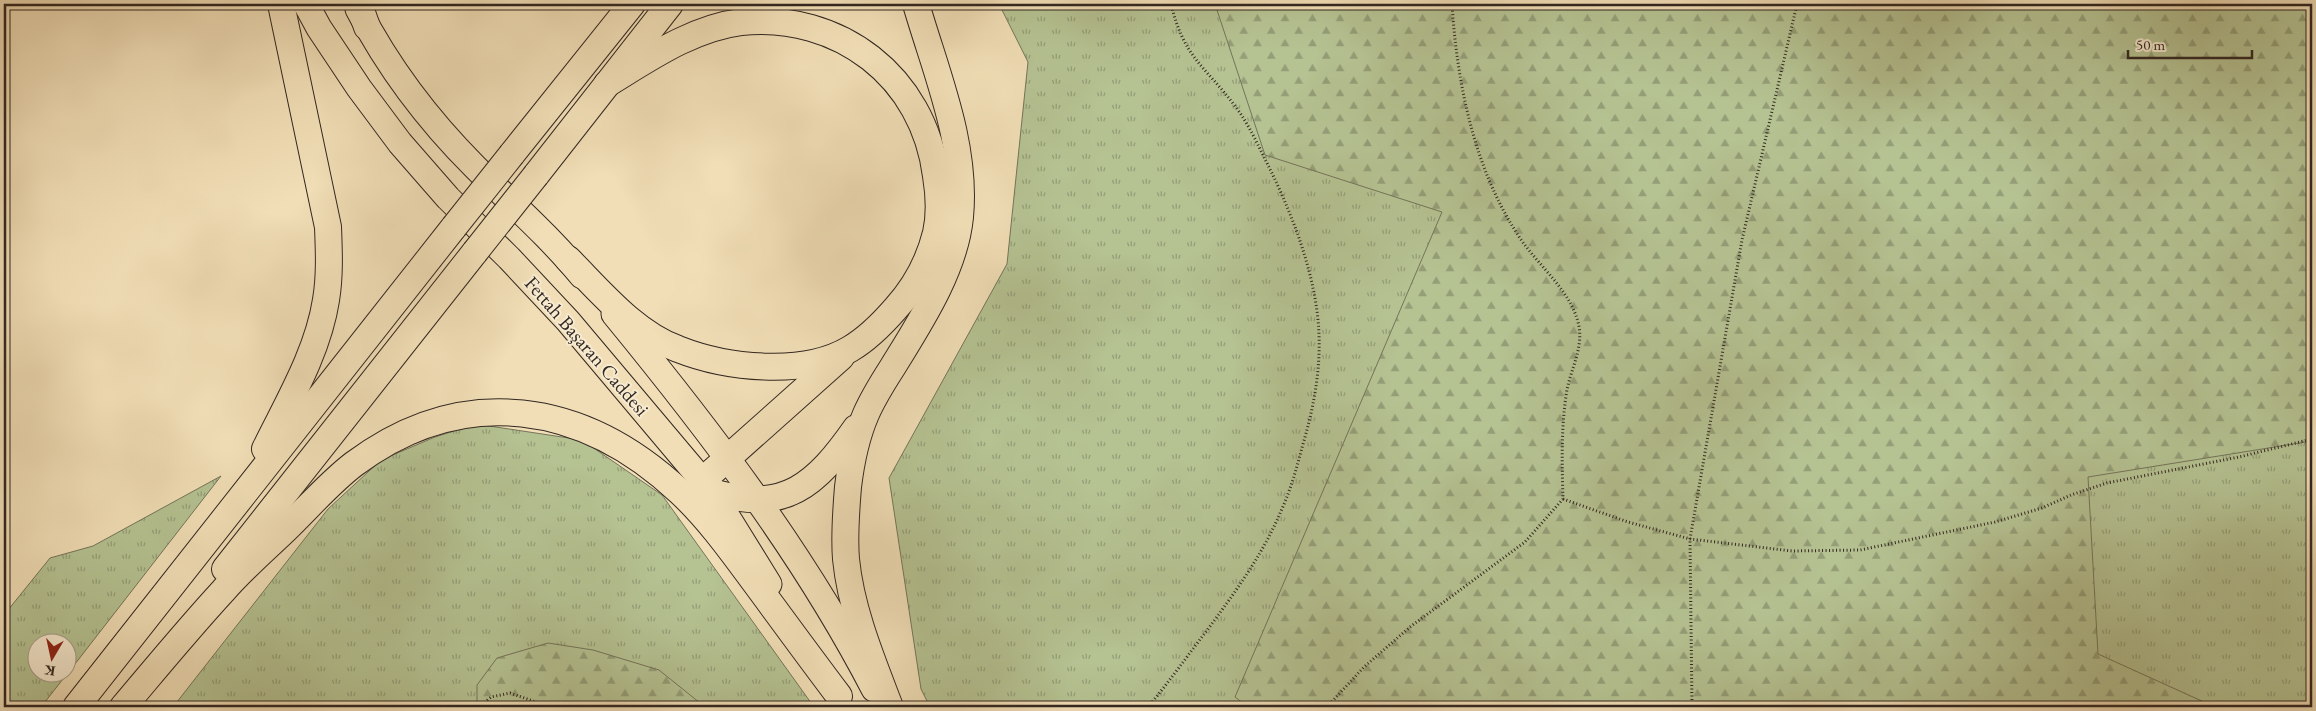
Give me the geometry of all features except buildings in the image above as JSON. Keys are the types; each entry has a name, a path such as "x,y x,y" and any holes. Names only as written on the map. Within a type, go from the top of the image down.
{"highway":[{"path":"242,496 316,341 326,301 328,228 282,4"},
{"path":"599,44 619,4"},
{"path":"76,707 632,4"},
{"path":"116,707 670,4"},
{"path":"607,84 666,48 707,30 740,22 775,21 803,25 836,38 869,56 908,95 923,122 934,154 938,193 936,232 913,289 884,322 849,350 728,460 707,487 737,500 757,501 792,493 816,477 844,444 866,413 938,290 949,262 960,219 962,188 959,159 947,106 916,4"},
{"path":"568,259 607,299 647,332 677,349 712,359 771,368 824,360 849,350"},
{"path":"123,707 224,589 352,465 386,444 416,430 454,418 504,412 540,415 561,420 596,433 624,448 681,492 738,560 842,702"},
{"path":"866,413 856,442 850,471 845,520 846,559 853,599 869,652 890,707"}],"main road":[{"name":"Fettah Başaran Caddesi","path":"306,4 319,28 354,81 400,143 448,198 509,258 568,321 707,487 842,702"},
{"path":"355,4 397,75 433,120 474,166 568,259 660,370 728,460 801,565 862,667 883,707"}],"path":[{"path":"1148,707 1238,588 1268,540 1292,484 1313,407 1319,360 1319,337 1313,288 1307,264 1277,184 1236,107 1187,48 1180,34 1172,4"},
{"path":"1327,707 1364,667 1410,627 1525,542 1563,499 1561,440 1566,395 1579,347 1578,325 1574,312 1549,274 1518,237 1492,187 1471,125 1463,93 1452,4"},
{"path":"1692,707 1690,539 1742,240 1797,4"},
{"path":"1563,499 1628,522 1690,539 1802,551 1860,550 1995,522 2042,508 2070,495 2107,483 2312,439"},
{"path":"479,707 491,697 510,693 550,707"}],"green space":[{"path":"999,4 2312,4 2312,707 930,707 921,689 889,478 1007,264 1028,62"},
{"path":"1215,4 2312,4 2312,441 2088,477 2098,654 2215,707 1248,707 1235,697 1442,212 1265,155"},
{"path":"476,424 582,440 662,495 814,707 173,707 328,509 381,460 435,437"},
{"path":"221,476 78,660 78,634 28,634 28,684 59,684 41,707 4,707 4,615 50,558 93,546"},
{"path":"548,643 593,650 659,670 705,707 477,707 477,685 497,658"}]}
